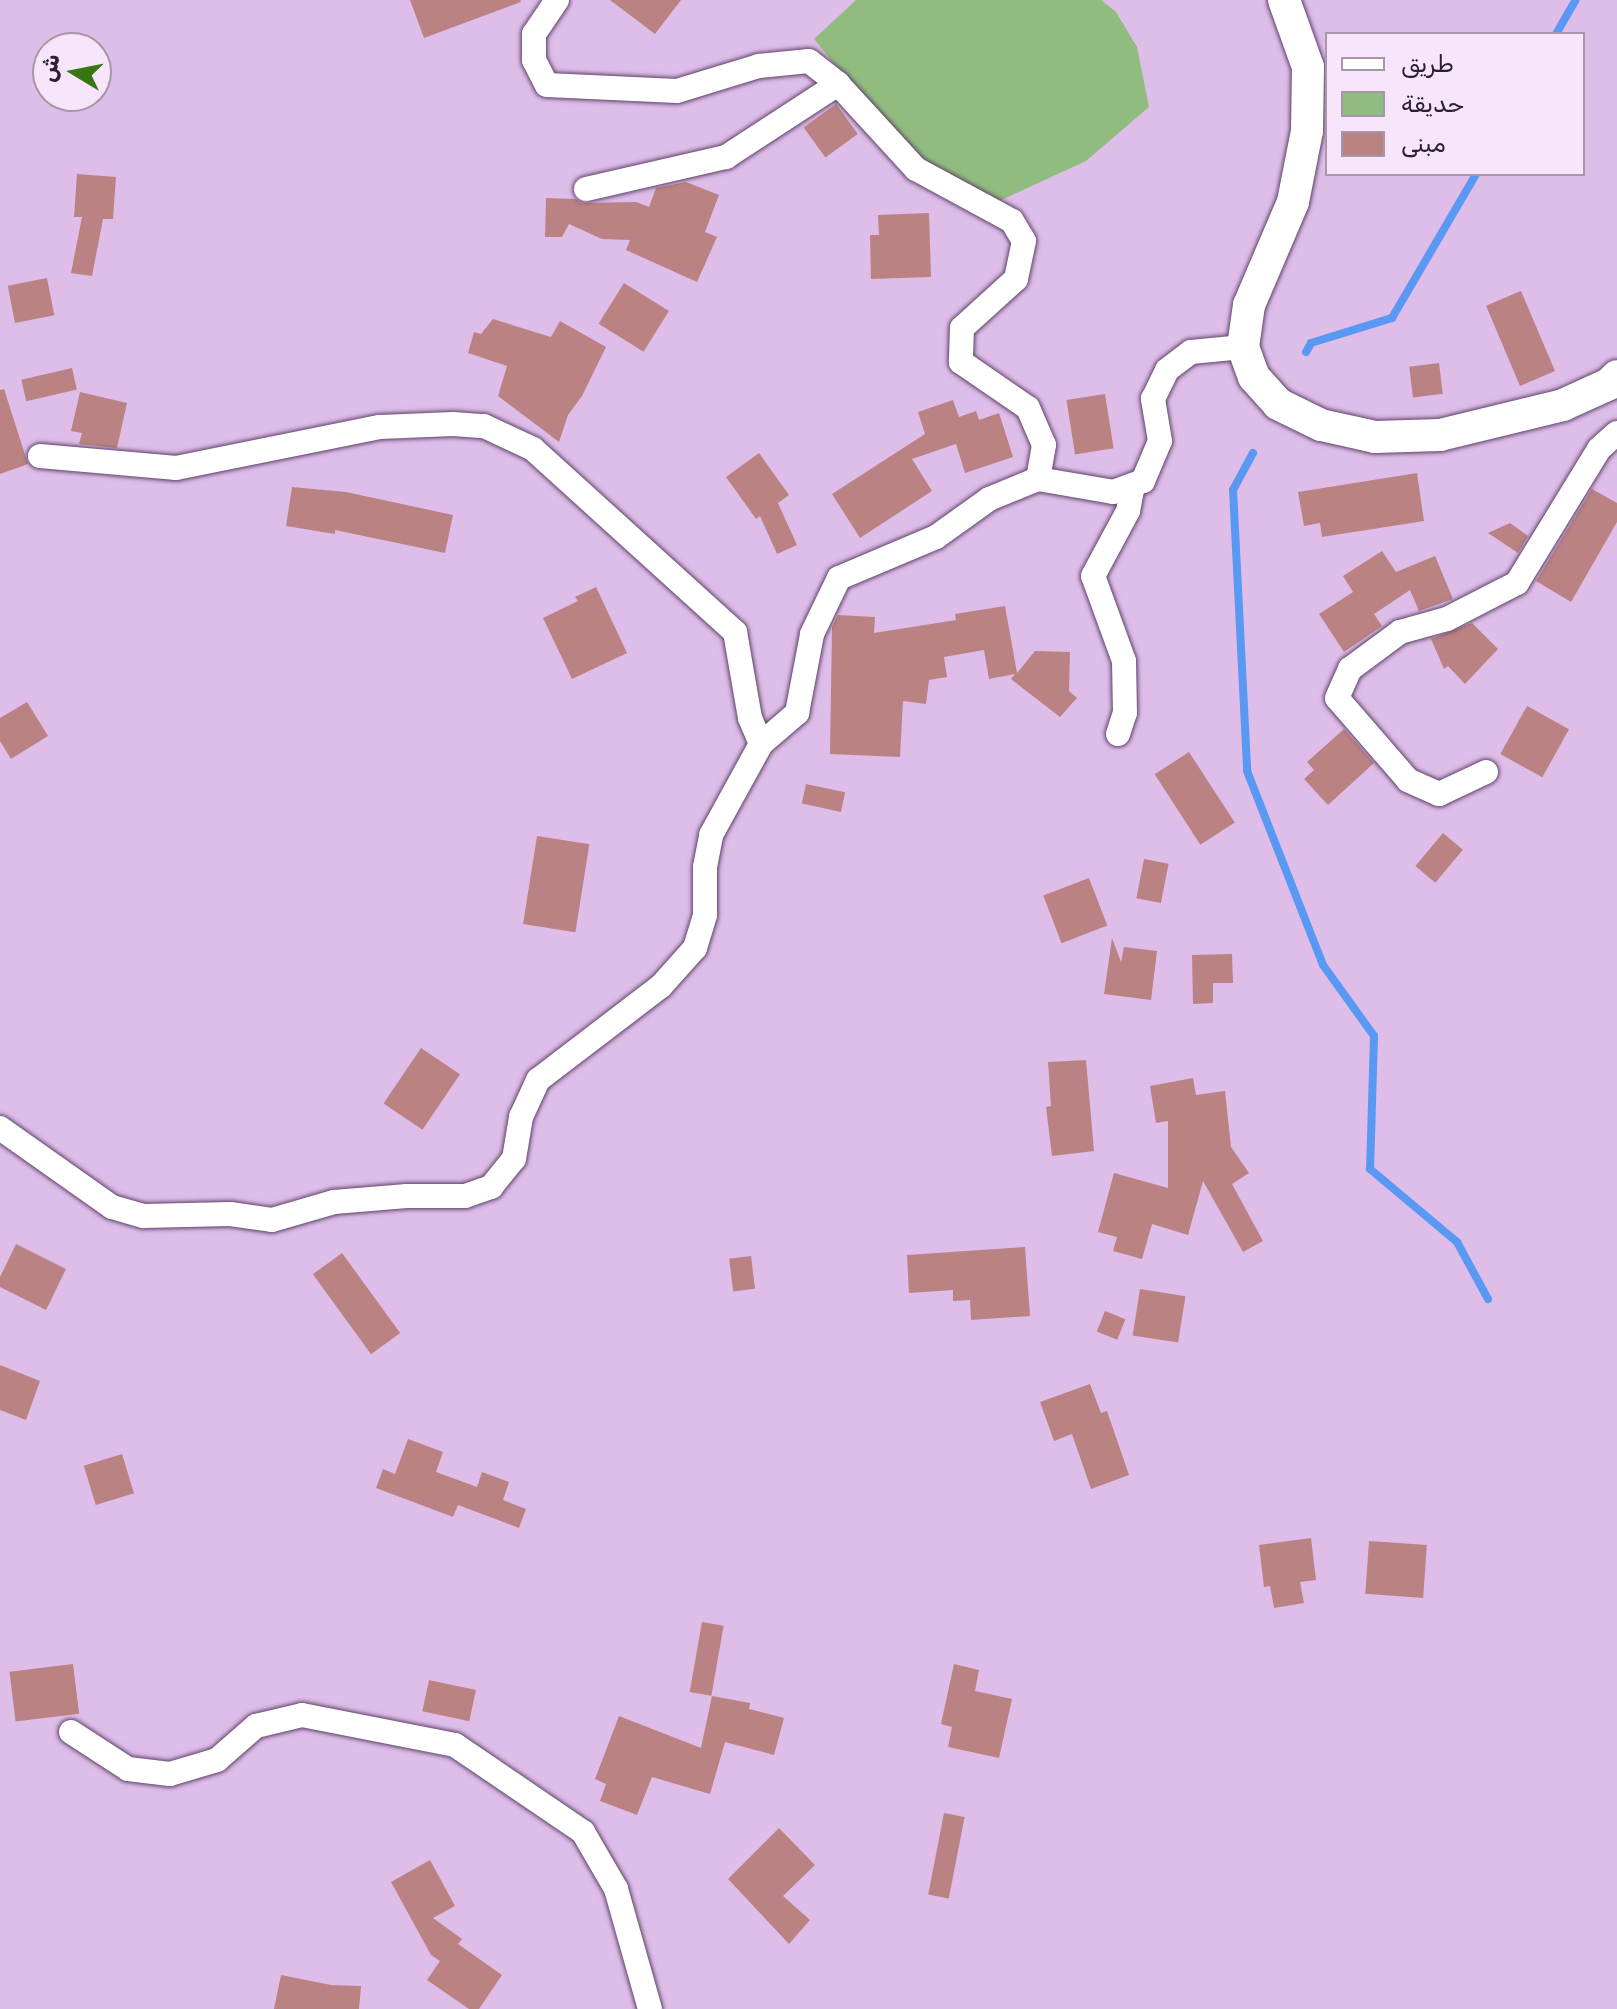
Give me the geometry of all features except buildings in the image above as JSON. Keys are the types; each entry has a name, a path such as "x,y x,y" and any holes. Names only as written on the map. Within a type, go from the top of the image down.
{"main road":[{"path":"1284,0 1308,67 1307,131 1293,202 1249,305 1243,347 1254,377 1278,404 1321,425 1375,437 1440,435 1563,405 1609,384 1617,376"}],"street":[{"path":"557,0 534,34 534,60 547,85 677,91 759,66 809,61 838,84 916,169 1012,221 1024,241 1016,279 962,328 961,362 1028,408 1044,445 1038,479"},
{"path":"586,189 726,157 838,84"},
{"path":"0,1128 112,1207 144,1216 230,1214 272,1220 334,1202 407,1196 465,1196 491,1187 514,1159 521,1117 538,1080 661,986 695,948 705,915 705,867 711,835 761,744 797,713 812,634 839,578 936,537 989,499 1038,479 1113,492 1143,481 1160,441 1153,399 1167,370 1191,352 1243,347"},
{"path":"40,456 176,468 380,427 484,426 533,449 735,632 750,718 761,744"},
{"path":"1486,772 1439,794 1408,780 1337,698 1350,669 1400,632 1447,619 1517,583 1599,449 1617,433"},
{"path":"1118,734 1125,713 1124,661 1093,576 1128,511 1133,485"},
{"path":"71,1732 128,1769 170,1774 217,1760 256,1726 302,1715 455,1745 583,1832 616,1889 650,2009"}],"green space":[{"path":"856,0 1101,0 1116,12 1137,47 1149,107 1086,161 997,202 902,147 814,39"}],"waterway":[{"path":"1557,32 1576,0"},
{"path":"1306,352 1311,343 1392,318 1475,176"},
{"path":"1253,453 1233,490 1247,771 1323,965 1374,1036 1370,1169 1457,1242 1488,1299"}]}
